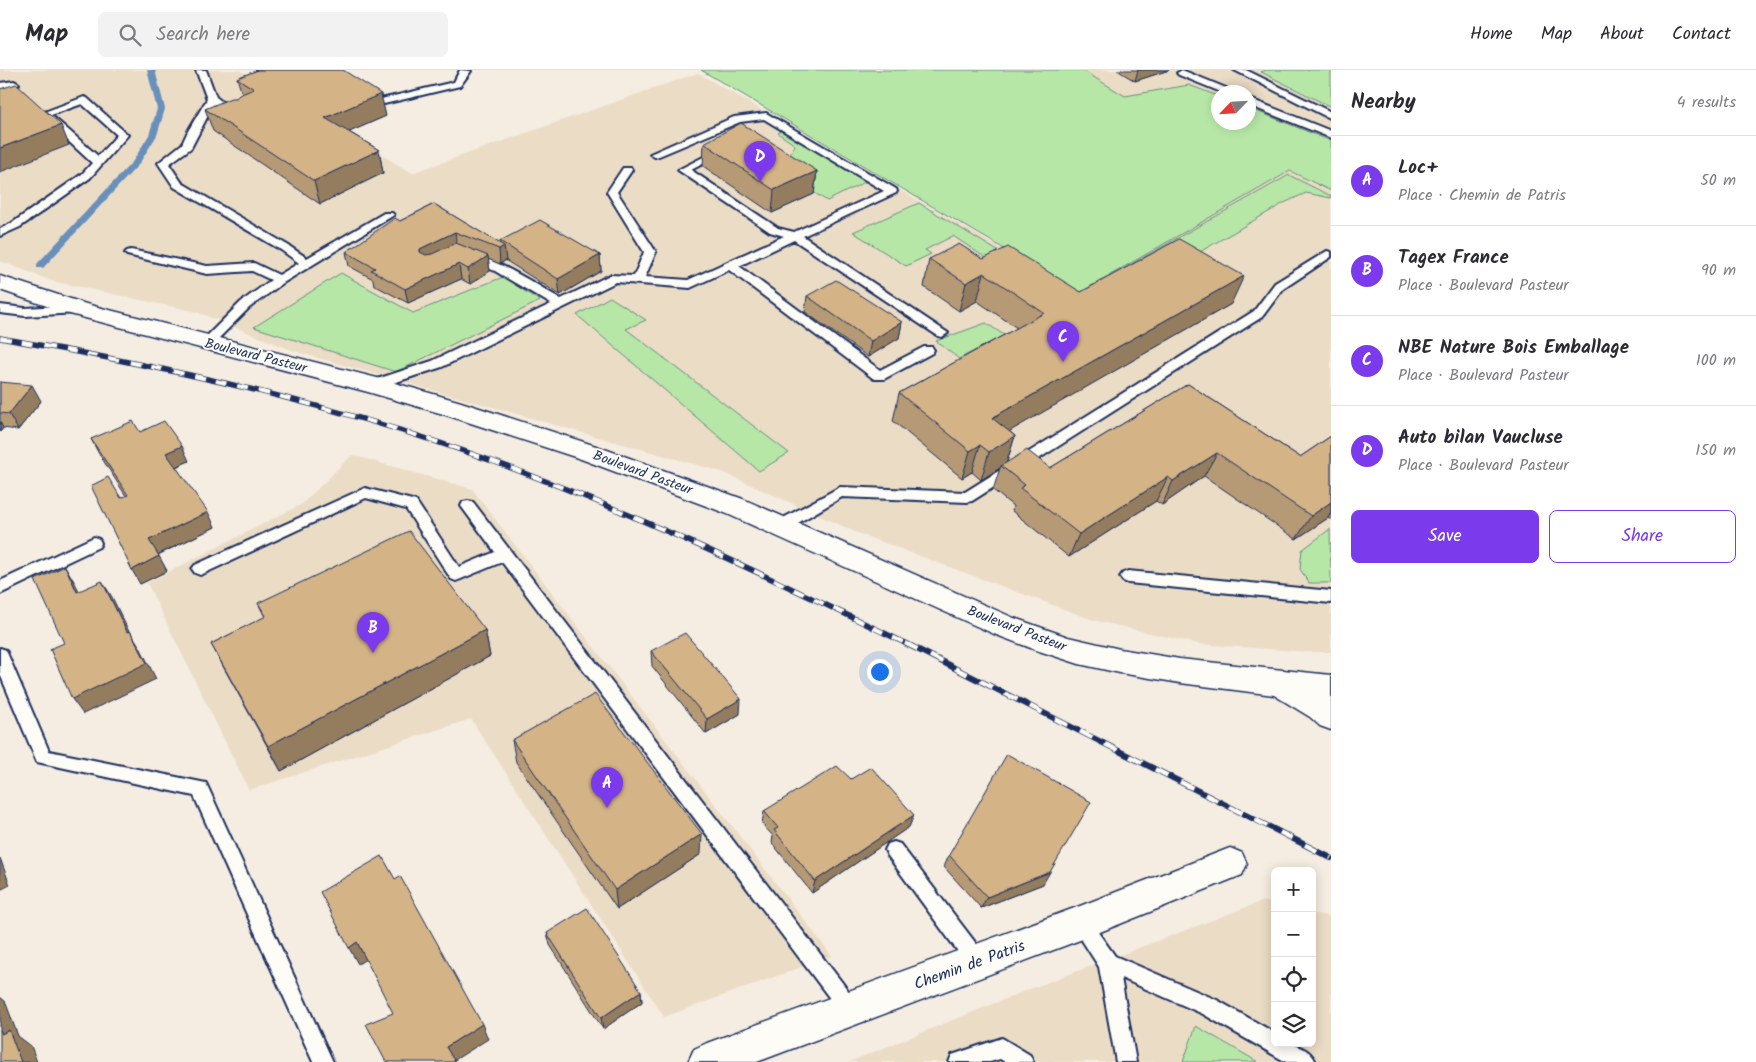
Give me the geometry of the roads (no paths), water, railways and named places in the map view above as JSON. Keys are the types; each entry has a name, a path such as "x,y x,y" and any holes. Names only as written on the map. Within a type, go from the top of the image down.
{"street":[{"name":"Boulevard Pasteur","path":"0,283 78,309 373,385 452,408 590,453 734,506 995,622 1044,641 1089,655 1143,665 1276,683 1331,688"},
{"name":"Boulevard Pasteur","path":"1276,683 1321,708 1331,717"},
{"name":"Chemin de Patris","path":"707,1062 1230,864"}],"lane":[{"path":"201,70 212,99 232,112"},
{"path":"384,101 457,84 465,70"},
{"path":"1239,70 1331,116"},
{"path":"1182,73 1211,85"},
{"path":"0,86 14,84 4,98 0,100"},
{"path":"212,99 193,131 187,146 163,163 178,185 285,248 307,264"},
{"path":"0,233 16,225 86,176 123,135 84,100 44,114 98,162"},
{"path":"1256,104 1331,135"},
{"path":"373,385 437,364 614,278 690,284 892,191 766,116 738,119 655,154"},
{"path":"733,146 683,170 774,230 795,236 942,333"},
{"path":"627,170 612,192 650,252 638,280"},
{"path":"206,343 245,305 279,280 388,215"},
{"path":"458,251 499,269 560,304"},
{"path":"131,252 207,270 254,267 279,280"},
{"path":"781,526 840,492 966,496 1258,314 1279,286 1327,254"},
{"path":"730,266 879,376 928,350"},
{"path":"0,309 25,312 78,309"},
{"path":"200,569 365,493 411,505 456,575 506,554"},
{"path":"468,506 850,1008"},
{"path":"0,588 94,543"},
{"path":"1128,577 1331,597"},
{"path":"0,655 43,758 200,789 323,1062"},
{"path":"894,850 976,961"},
{"path":"1080,922 1108,963 1126,1062"},
{"path":"1108,963 1210,1008 1306,1062"},
{"path":"959,1062 1002,1048 1024,1062"}],"waterway":[{"path":"40,266 136,162 153,135 161,109 151,70"}],"railway":[{"path":"0,338 187,374 310,404 432,440 545,481 650,524 907,644"},
{"path":"907,644 1331,858"}],"place":[{"name":"Auto bilan Vaucluse","path":"760,182"},
{"name":"NBE Nature Bois Emballage","path":"1063,362"},
{"name":"Tagex France","path":"373,653"},
{"name":"Loc+","path":"607,808"}]}
